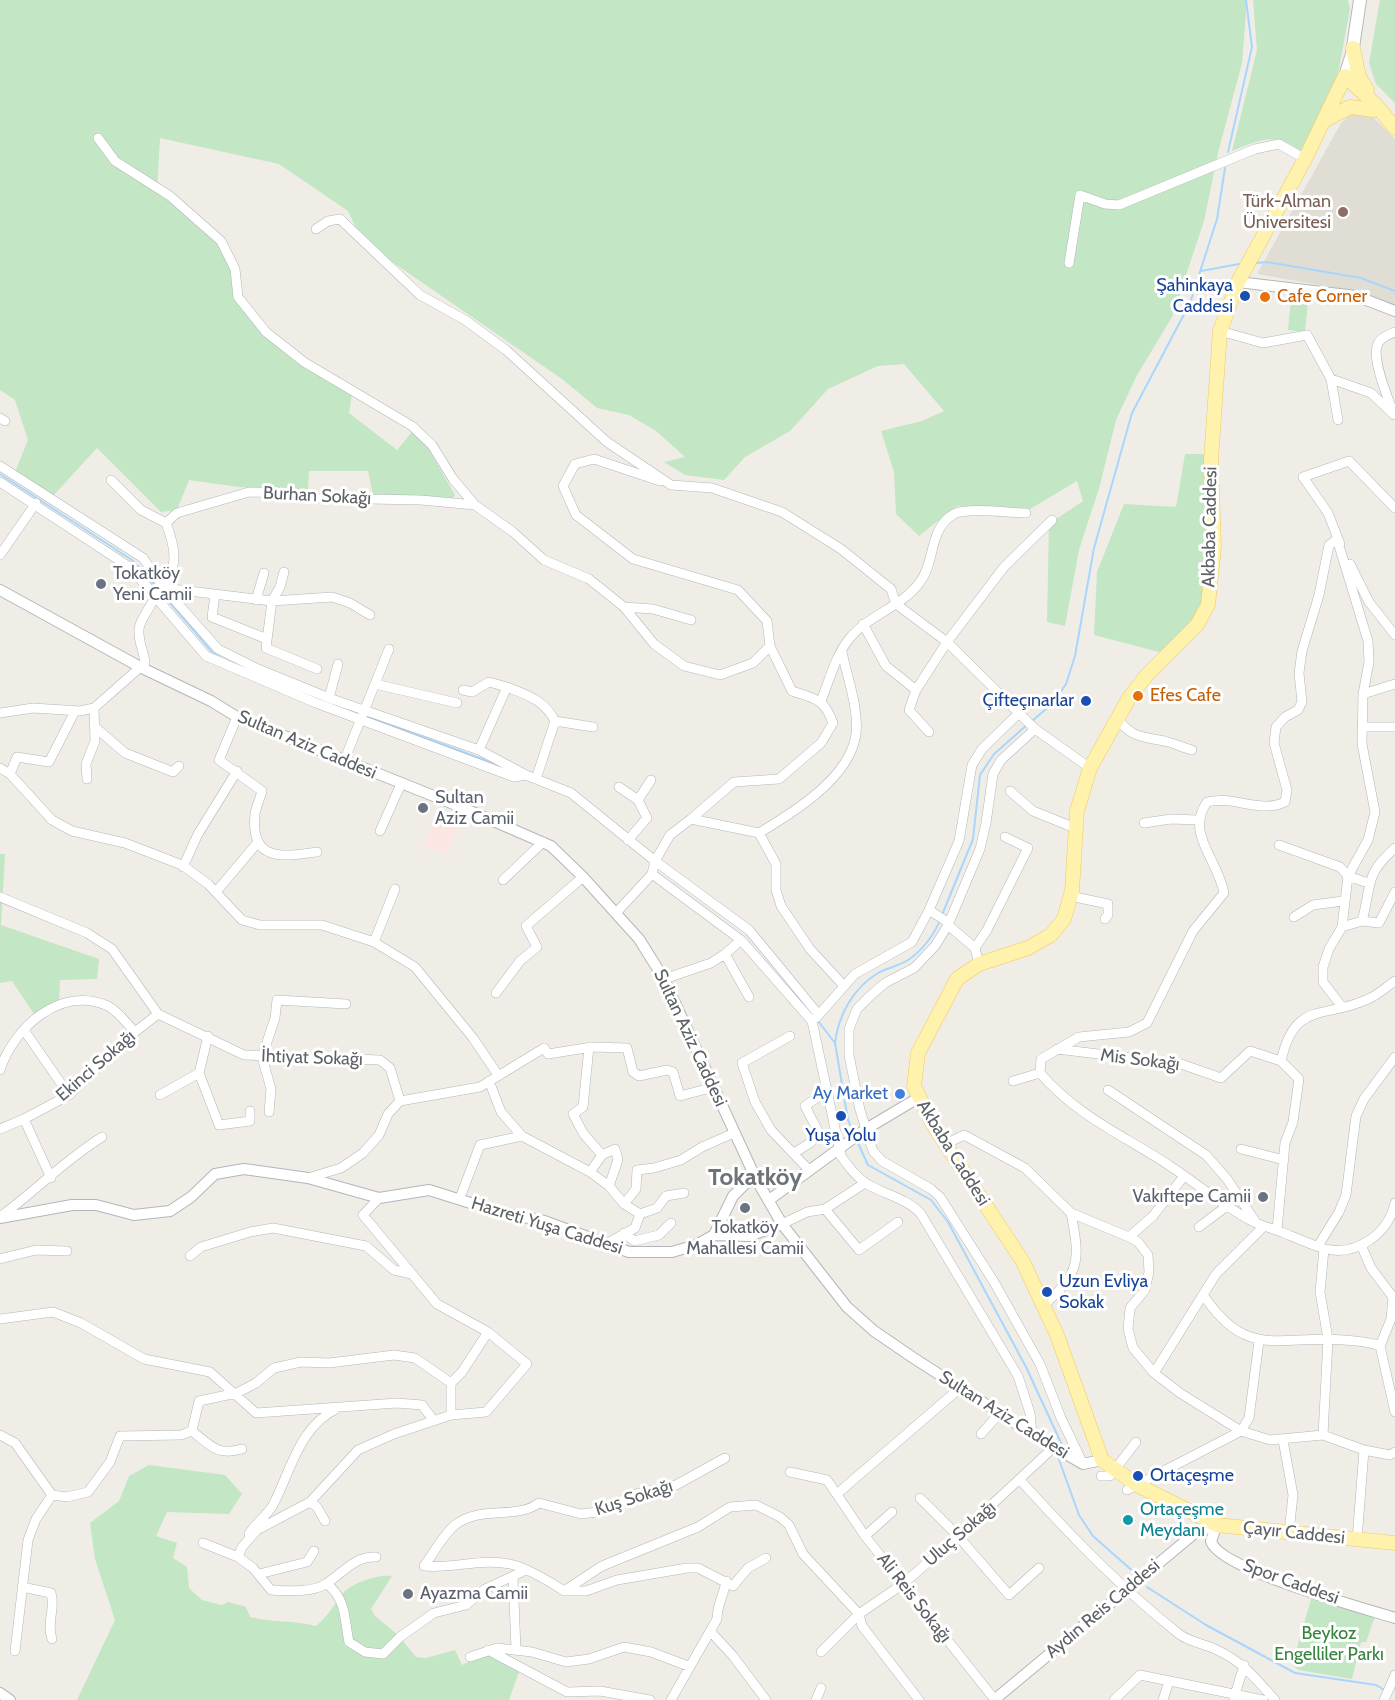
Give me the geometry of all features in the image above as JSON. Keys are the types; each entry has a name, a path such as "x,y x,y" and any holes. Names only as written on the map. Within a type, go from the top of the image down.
{"main road":[{"name":"Akbaba Caddesi","path":"1102,1460 1044,1305 1023,1262 918,1098 914,1086 918,1053 957,979 979,964 1028,948 1051,935 1064,919 1070,896 1079,800 1090,768 1117,718 1146,676 1197,625 1208,605 1214,547 1211,459 1220,332 1238,282 1305,159 1344,81 1353,48 1360,0"},
{"path":"1353,48 1360,81 1375,107"},
{"path":"1344,81 1375,107 1394,127"},
{"path":"1324,121 1350,107 1375,107"},
{"name":"Çayır Caddesi","path":"1102,1460 1132,1487 1217,1525 1395,1543"}],"street":[{"path":"98,138 116,161 170,196 221,242 235,269 238,297 266,332 304,362 412,426 432,445 453,479 475,505 513,532 544,560 589,579 624,608 654,645 684,666 720,675 753,663 770,646"},
{"path":"1069,263 1080,195 1105,204 1119,205 1255,149 1279,144 1305,159"},
{"path":"316,229 328,221 340,219 420,295 465,320 506,350 607,442 671,485"},
{"path":"1238,282 1356,296 1395,311"},
{"path":"1220,332 1263,343 1307,335 1331,379 1338,420"},
{"path":"1395,332 1381,340 1376,348 1377,364 1395,416"},
{"path":"1331,379 1371,393 1395,416"},
{"path":"1384,383 1395,379"},
{"path":"617,912 652,874 655,861 670,835 734,782 779,779 821,743 833,723 822,701 792,691 770,646 767,621 738,590 633,559 576,515 563,486 575,464 594,459 671,485 712,488 782,512 841,549 867,570 891,590 896,604 947,642 1034,727 1090,768"},
{"path":"1342,1008 1323,982 1323,967 1329,949 1342,927 1348,876 1368,840 1375,812 1362,744 1363,694 1369,662 1368,641 1328,513 1303,477 1349,460 1395,508"},
{"path":"0,466 143,558 164,588 218,650 329,698 479,750 531,777 571,793 655,861 749,930 816,1018 828,1090 843,1147 853,1173 865,1183 895,1197 921,1214 1018,1376 1030,1413 1032,1435"},
{"path":"0,713 33,708 75,711 94,708 145,663 138,629 155,595 164,588 175,559 173,541 166,523 141,510 111,480"},
{"path":"0,482 130,568 206,656 362,720 514,777 531,777"},
{"name":"Burhan Sokağı","path":"166,523 177,513 249,492 293,493 318,498 421,500 475,505"},
{"path":"0,555 42,495"},
{"path":"822,701 848,639 863,625 896,604 921,581 943,522 957,513 1026,513"},
{"path":"928,732 909,710 916,690 947,642 1004,567 1052,520"},
{"path":"1337,539 1369,602 1395,635"},
{"path":"1337,539 1329,545 1319,595 1302,651 1299,673 1302,702 1298,710 1285,717 1275,727 1274,743 1287,790 1285,802 1278,805 1257,806 1217,799 1208,802 1198,820 1201,840 1221,876 1224,893 1204,914 1193,931 1147,1023 1129,1032 1079,1037 1041,1059 1040,1073 1069,1104 1260,1225 1321,1247 1361,1245 1380,1233 1392,1216 1395,1203"},
{"path":"284,572 280,587 272,601 266,648 317,669"},
{"path":"256,600 264,573"},
{"path":"164,588 272,601 332,597 350,603 370,615"},
{"name":"Sultan Aziz Caddesi","path":"0,590 142,668 211,700 237,717 551,846 617,912 639,939 664,979 756,1179 782,1224 847,1307 874,1331 999,1414 1083,1464"},
{"path":"215,595 212,617 267,639"},
{"path":"624,608 653,609 691,620"},
{"path":"863,625 886,666 916,690"},
{"path":"344,761 389,649"},
{"path":"692,819 759,833 797,810 816,794 851,753 856,732 853,700 842,652"},
{"path":"329,698 338,664"},
{"path":"462,690 472,692 489,682 539,699 548,707 555,721 531,777"},
{"path":"375,684 457,703"},
{"path":"1363,694 1395,684"},
{"path":"479,750 507,687"},
{"path":"87,779 86,764 95,741 94,708"},
{"path":"10,774 17,757 49,762 75,711"},
{"path":"816,1018 855,974 912,942 931,911 962,830 972,765 982,749 1019,713"},
{"path":"237,717 219,760 262,791 255,812 258,842 271,855 292,856 317,852"},
{"path":"1117,718 1126,730 1136,736 1168,742 1192,750"},
{"path":"555,721 593,727"},
{"path":"95,727 125,753 173,772 179,766"},
{"path":"1034,727 1002,760 993,774 983,840 947,923 928,956 914,968 875,991 857,1009 851,1021 848,1038 849,1055 864,1130 873,1151 882,1161 931,1189 940,1197 994,1282 1040,1364 1061,1418 1083,1464 1102,1460"},
{"path":"1363,727 1395,727"},
{"path":"0,768 10,774 52,820 72,831 125,843 183,867 216,892 242,920 260,925 322,925 374,942 415,967 473,1038 498,1075"},
{"path":"183,867 198,834 237,771"},
{"path":"638,800 651,780"},
{"path":"380,831 401,784"},
{"path":"619,787 638,800 647,818 628,840"},
{"path":"1010,791 1033,811 1075,828"},
{"path":"1144,823 1171,819 1198,820"},
{"path":"759,833 776,864 776,890 781,906 810,949 844,986"},
{"path":"975,948 987,930 1028,848 1005,837"},
{"path":"216,892 258,842"},
{"path":"503,880 543,842"},
{"path":"1279,845 1340,867 1348,876 1368,883"},
{"path":"1362,921 1368,883 1381,860 1395,848"},
{"path":"652,874 741,940 816,1018"},
{"path":"496,993 520,961 537,947 526,926 583,877"},
{"path":"374,942 395,889"},
{"path":"1342,927 1362,921 1379,923 1395,892"},
{"path":"1070,896 1108,904 1108,915 1105,919"},
{"path":"0,897 87,933 112,949 158,1014"},
{"path":"1294,917 1312,905 1344,901"},
{"path":"931,911 975,948 979,964"},
{"path":"664,979 711,963 741,940"},
{"path":"725,954 749,997"},
{"path":"1277,1230 1284,1160 1299,1079 1281,1060 1287,1037 1297,1024 1315,1014 1369,999 1395,981"},
{"path":"269,1112 270,1089 262,1057 275,1018 277,1000 346,1004"},
{"path":"0,1070 24,1030 44,1010 66,1002 92,1001 110,1007 135,1032"},
{"name":"Ekinci Sokağı","path":"1,1126 24,1119 69,1095 135,1032 158,1014"},
{"name":"İhtiyat Sokağı","path":"158,1014 244,1055 380,1060 390,1068 400,1101"},
{"path":"24,1030 69,1095"},
{"path":"208,1036 199,1073 219,1125 250,1121 250,1112"},
{"path":"790,1036 742,1063 755,1102 771,1130 809,1170"},
{"path":"589,1047 583,1107 573,1114 583,1133 602,1155"},
{"path":"308,1178 341,1168 363,1153 379,1135 388,1114 400,1101 480,1087 544,1048 548,1054 589,1047 627,1048 633,1072 639,1076 667,1070 673,1072 680,1096 714,1087"},
{"name":"Mis Sokağı","path":"1057,1049 1181,1064 1221,1078 1250,1051 1281,1060"},
{"path":"1323,1435 1328,1339 1320,1292 1321,1247 1346,1195 1356,1116 1364,1100 1395,1057"},
{"path":"160,1095 199,1073"},
{"path":"1013,1081 1040,1073"},
{"path":"489,1081 501,1112 522,1136 590,1172 609,1186 624,1204 640,1214"},
{"path":"794,1153 810,1143 819,1133 805,1106 828,1090"},
{"path":"1108,1090 1206,1155 1227,1179 1260,1225"},
{"path":"769,1200 864,1130 918,1098"},
{"path":"24,1119 51,1178"},
{"path":"624,1204 636,1189 637,1170 654,1168 681,1160 702,1147 734,1133"},
{"path":"946,1143 964,1135 1025,1168 1071,1213 1138,1242 1148,1255 1149,1272 1145,1290 1130,1308 1128,1329 1133,1348 1154,1373 1197,1405 1242,1431 1270,1440 1323,1435 1364,1450 1390,1455 1395,1452"},
{"path":"460,1198 480,1145 522,1136"},
{"path":"0,1218 51,1178 76,1154 102,1137"},
{"path":"590,1172 602,1155 615,1149 618,1160 609,1186"},
{"path":"1241,1149 1284,1160"},
{"name":"Hazreti Yuşa Caddesi","path":"0,1218 72,1205 96,1205 134,1215 170,1211 191,1197 215,1174 244,1169 308,1178 379,1198 429,1190 499,1212 543,1221 604,1245 629,1252 672,1252 696,1245 714,1234"},
{"path":"1129,1237 1153,1216 1184,1176"},
{"path":"756,1179 745,1184 733,1196 714,1234 749,1236 807,1212 825,1209 865,1183"},
{"path":"604,1245 634,1228 640,1214 657,1208 666,1196 684,1193"},
{"path":"242,1547 257,1530 310,1502 358,1450 394,1434 451,1415 486,1412 526,1365 488,1332 437,1304 363,1215 379,1198"},
{"path":"1199,1227 1227,1206"},
{"path":"825,1209 859,1250 898,1222"},
{"path":"1044,1305 1067,1284 1078,1252 1071,1213"},
{"path":"624,1233 634,1241 659,1235 671,1223"},
{"path":"1154,1373 1185,1320 1204,1296 1216,1275 1260,1225"},
{"path":"190,1256 201,1247 250,1232 273,1228 366,1246 394,1270 412,1274"},
{"path":"1361,1245 1371,1268 1393,1297 1391,1319 1380,1346 1395,1412"},
{"path":"0,1259 36,1250 67,1251"},
{"path":"1204,1296 1227,1325 1238,1333 1259,1341 1328,1339 1371,1342 1380,1346"},
{"path":"0,1319 53,1312 81,1323 144,1359 210,1372 237,1393 242,1402 256,1413 397,1403 422,1405 434,1421"},
{"path":"451,1415 451,1383 462,1372 488,1332"},
{"path":"1132,1487 1242,1431 1249,1418 1259,1341"},
{"path":"192,1431 199,1401 237,1393 256,1383 274,1368 301,1362 329,1363 394,1355 415,1358 451,1383"},
{"path":"838,1493 960,1388"},
{"path":"238,1557 252,1528 272,1507 295,1450 319,1424 341,1407"},
{"path":"981,1434 999,1414"},
{"path":"0,1435 15,1443 52,1495 68,1497 88,1492 110,1462 120,1436 181,1435 192,1431"},
{"path":"192,1431 216,1450 227,1454 242,1449"},
{"path":"1284,1440 1293,1495 1289,1532"},
{"path":"1101,1476 1110,1476 1136,1442"},
{"name":"Uluç Sokağı","path":"821,1652 859,1614 903,1584 1021,1481 1054,1447"},
{"path":"1357,1540 1364,1450"},
{"name":"Kuş Sokağı","path":"524,1571 515,1565 487,1563 443,1568 424,1566 455,1525 480,1513 531,1509 539,1503 580,1514 597,1512 636,1494 676,1485 725,1458"},
{"name":"Ali Reis Sokağı","path":"789,1472 823,1477 838,1493 865,1536 994,1700"},
{"path":"1021,1481 1072,1538 1127,1590 1181,1635 1218,1650 1244,1665 1275,1700"},
{"path":"15,1651 28,1540 36,1519 52,1495"},
{"path":"920,1498 958,1536 1009,1595 1039,1568"},
{"path":"310,1502 318,1507 325,1521"},
{"path":"564,1591 602,1566 698,1527 730,1507 759,1506 780,1517 789,1525 803,1554 859,1614 862,1626 920,1700"},
{"path":"865,1536 892,1512"},
{"name":"Aydın Reis Caddesi","path":"994,1700 1195,1533 1217,1525"},
{"name":"Spor Caddesi","path":"1217,1525 1211,1541 1215,1550 1223,1557 1271,1578 1395,1618"},
{"path":"203,1543 238,1557 259,1574 271,1590 293,1592 327,1584 341,1570 366,1557 376,1557"},
{"path":"259,1574 307,1562 314,1551"},
{"path":"327,1584 338,1593 345,1609 349,1642 365,1652 383,1654 400,1637 434,1613 466,1605 485,1589 524,1571 564,1591 586,1591 617,1580 687,1568 698,1568 733,1586 748,1568 766,1558"},
{"path":"513,1577 516,1649"},
{"path":"671,1700 688,1666 711,1632 717,1619 717,1605 725,1593 726,1581"},
{"path":"22,1587 51,1593 53,1599 49,1631 51,1639"},
{"path":"711,1632 733,1656 766,1700"},
{"path":"470,1657 497,1648 516,1649 566,1662 589,1659 624,1647 651,1652 688,1666"},
{"path":"488,1650 567,1692 600,1691 650,1700"},
{"path":"1234,1697 1244,1665"},
{"path":"1116,1700 1140,1675 1234,1697 1263,1700"},
{"path":"1384,1700 1393,1679"},
{"path":"1163,1700 1169,1681"},
{"path":"816,1700 821,1688"},
{"path":"0,1693 10,1700"}],"shaded area":[{"name":"Türk-Alman Üniversitesi","path":"1354,111 1370,114 1395,139 1395,305 1359,292 1257,274 1341,123"},
{"path":"436,809 460,817 448,854 424,847"}],"green space":[{"path":"0,0 1247,0 1242,63 1218,153 1204,221 1172,317 1136,377 1116,420 1100,485 1079,550 1065,626 1047,622 1049,524 1083,501 1077,481 1030,509 957,506 919,536 896,514 894,472 881,431 922,421 944,411 904,364 878,366 828,389 790,431 745,457 724,480 685,475 664,462 685,457 656,431 629,415 597,408 562,379 362,241 348,211 279,164 160,138 157,190 226,247 250,314 352,394 349,413 397,450 413,431 425,443 455,495 451,503 374,499 368,471 309,471 308,490 239,487 189,480 177,510 161,512 97,448 52,497 15,472 28,440 15,400 0,390"},
{"path":"1253,0 1348,0 1350,9 1338,74 1301,151 1283,141 1267,139 1232,151 1257,50"},
{"path":"1380,0 1395,0 1395,103 1376,84 1369,63"},
{"path":"1291,299 1308,301 1305,332 1288,330"},
{"path":"1185,454 1204,454 1209,516 1208,585 1196,620 1163,653 1094,635 1097,572 1124,504 1176,507"},
{"path":"0,854 5,854 1,925 99,959 97,979 60,980 59,1003 34,1014 12,981 0,983"},
{"path":"149,1465 225,1475 242,1494 229,1514 167,1512 156,1536 177,1543 173,1558 187,1567 189,1588 202,1600 222,1605 228,1602 246,1607 250,1617 316,1626 347,1589 373,1578 392,1576 371,1609 375,1616 398,1635 416,1657 426,1658 455,1650 462,1665 487,1654 519,1672 509,1700 77,1700 115,1620 95,1559 90,1523 119,1501 129,1476"},
{"name":"Beykoz Engelliler Parkı","path":"1312,1596 1375,1616 1366,1642 1361,1642 1352,1679 1299,1670 1292,1665"}],"waterway":[{"path":"1228,152 1252,47 1246,0"},
{"path":"1032,721 1053,703 1066,684 1075,656 1094,548 1132,413 1190,303 1217,219 1225,168"},
{"path":"1255,263 1267,262 1361,278 1395,291"},
{"path":"1201,271 1239,264"},
{"path":"0,474 132,560 157,588"},
{"path":"161,592 212,652 223,656"},
{"path":"369,717 493,763"},
{"path":"942,915 973,839 980,775 994,754 1028,724"},
{"path":"835,1043 843,1013 861,986 878,973 901,964 918,952 940,920"},
{"path":"818,1021 835,1043 848,1120 854,1133"},
{"path":"857,1141 868,1165 931,1200 948,1222 1026,1367 1062,1445"},
{"path":"1058,1457 1079,1515 1093,1536 1136,1574"},
{"path":"1147,1587 1206,1625 1295,1673 1376,1685 1386,1691"}],"place":[{"name":"Türk-Alman Üniversitesi","path":"1343,212"},
{"name":"Şahinkaya Caddesi","path":"1245,296"},
{"name":"Cafe Corner","path":"1265,297"},
{"name":"Tokatköy Yeni Camii","path":"101,584"},
{"name":"Efes Cafe","path":"1138,696"},
{"name":"Çifteçınarlar","path":"1086,701"},
{"name":"Sultan Aziz Camii","path":"423,808"},
{"name":"Ay Market","path":"900,1094"},
{"name":"Yuşa Yolu","path":"841,1116"},
{"name":"Vakıftepe Camii","path":"1263,1197"},
{"name":"Tokatköy Mahallesi Camii","path":"745,1208"},
{"name":"Uzun Evliya Sokak","path":"1047,1292"},
{"name":"Ortaçeşme","path":"1138,1476"},
{"name":"Ortaçeşme Meydanı","path":"1128,1520"},
{"name":"Ayazma Camii","path":"408,1594"}],"district":[{"name":"Tokatköy","path":"755,1178"}]}
